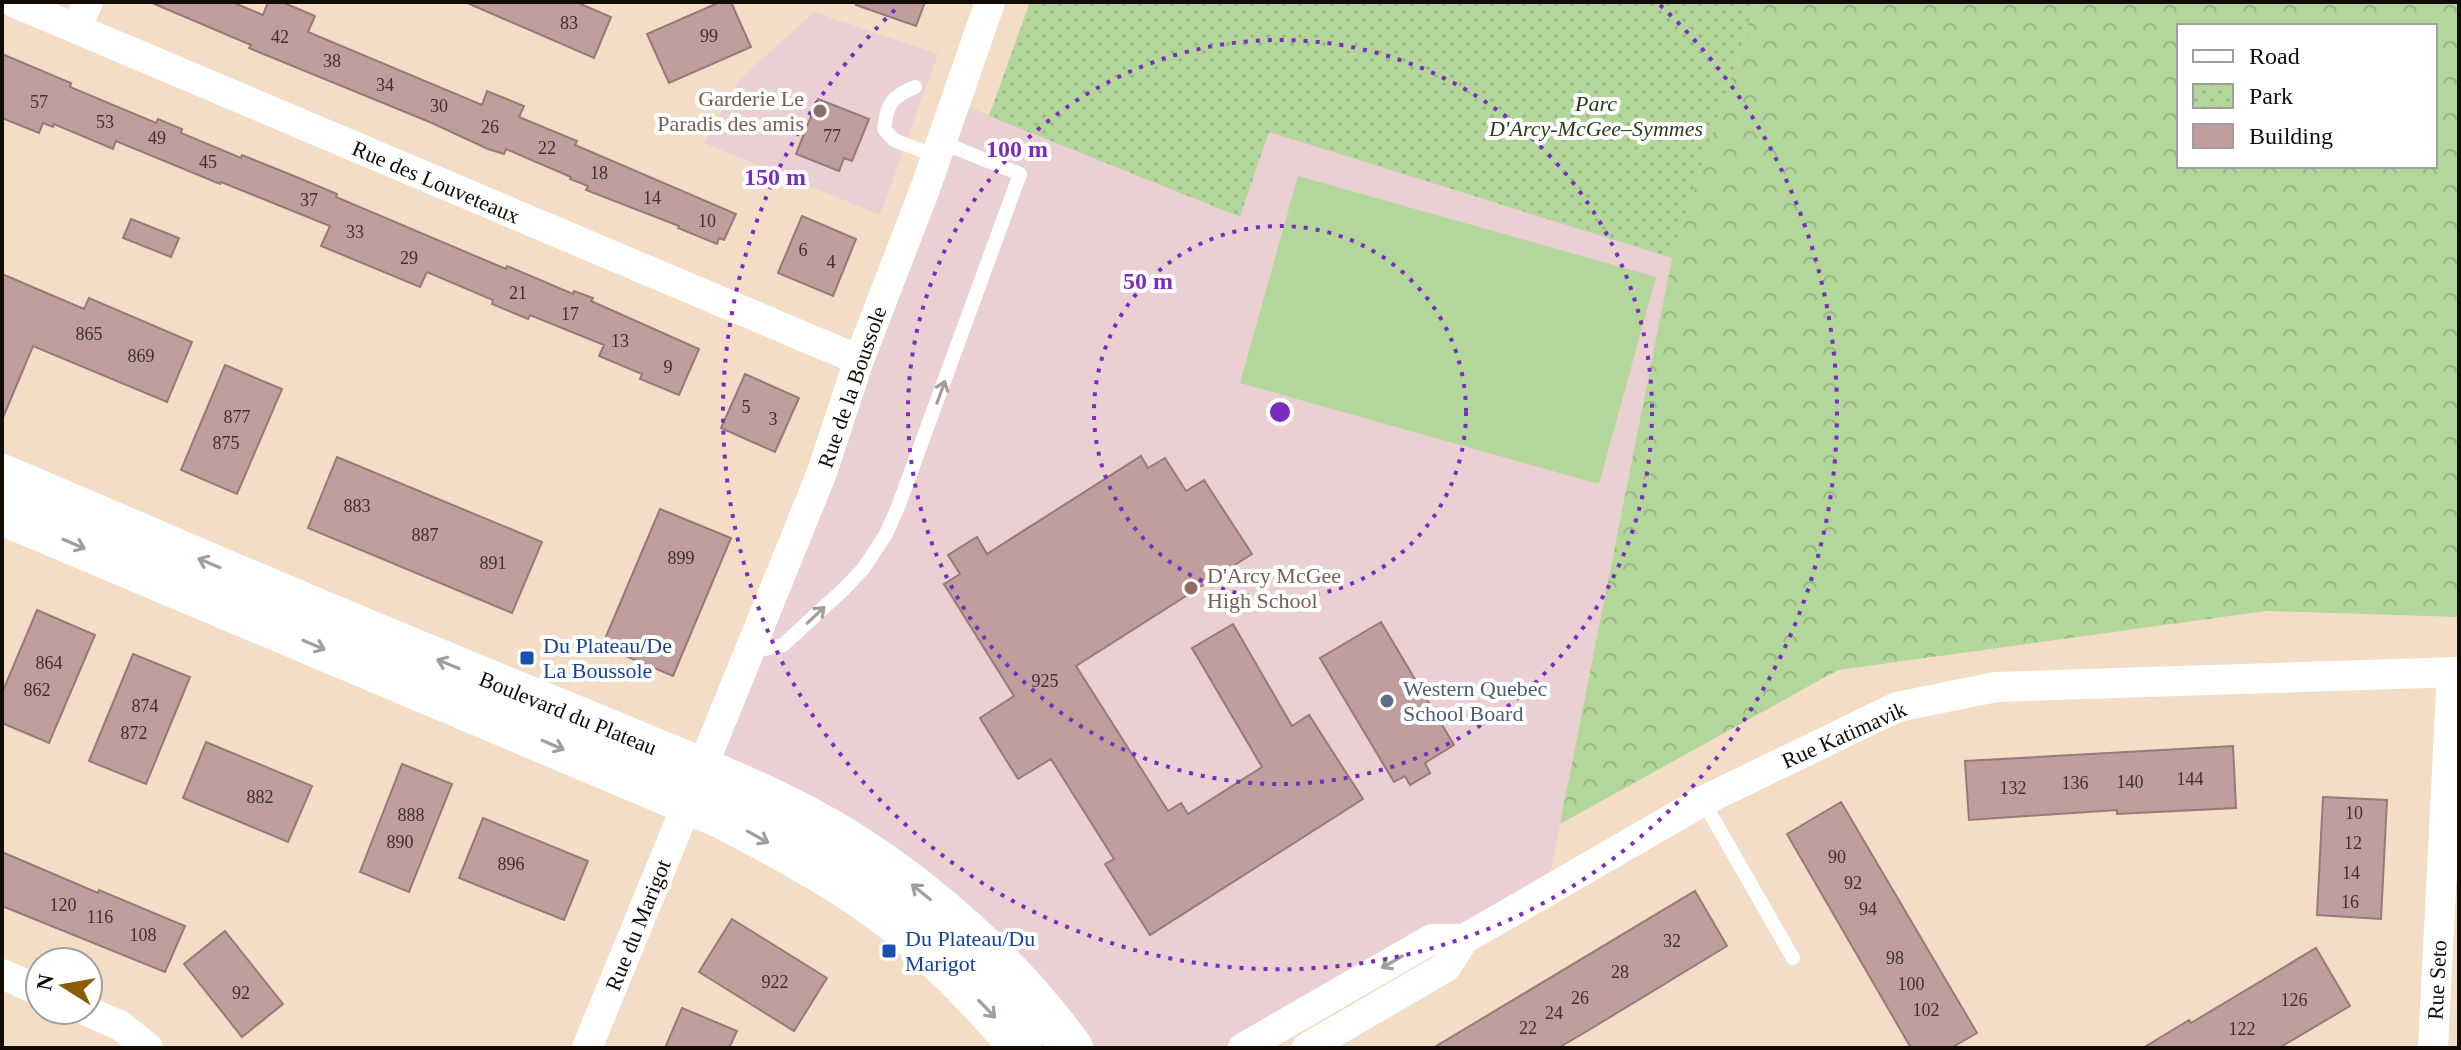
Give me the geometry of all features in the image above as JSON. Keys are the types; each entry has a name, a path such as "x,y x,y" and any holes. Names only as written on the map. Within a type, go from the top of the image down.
{"main road":[{"name":"Boulevard du Plateau","path":"2,475 406,647 695,785 757,836 862,898 928,952 993,1015 1021,1048"},
{"name":"Boulevard du Plateau","path":"2,514 695,785 742,784 850,842 918,889 995,960 1072,1048"}],"street":[{"name":"Rue des Louveteaux","path":"13,2 82,15 859,360"},
{"name":"Rue de la Boussole","path":"695,785 821,475 859,360 990,2"},
{"name":"Rue Katimavik","path":"1307,1048 1446,967 1464,939 1703,801 1897,707 1996,687 2455,672"},
{"name":"Rue Seto","path":"2433,1048 2455,672"},
{"name":"Rue du Marigot","path":"587,1048 695,785"},
{"name":"Rue Katimavik","path":"1243,1048 1432,939 1464,939"},
{"path":"2,974 24,984"},
{"path":"104,1018 121,1026 148,1048"}],"lane":[{"path":"750,652 783,645 845,588 863,569 880,543 898,507 1020,174 938,149 894,140 884,129 887,108 899,93 915,87"},
{"path":"1703,801 1793,958"}],"shaded area":[{"name":"Garderie Le Paradis des amis","path":"814,12 938,54 880,215 704,143 740,79"},
{"name":"D'Arcy McGee High School","path":"955,101 1240,217 1269,131 1672,258 1547,891 1243,1048 1072,1048 702,768"}],"green space":[{"name":"Parc D'Arcy-McGee–Symmes","path":"1030,2 1755,2 1672,258 1269,132 1240,217 989,116"},
{"path":"1755,2 2459,2 2459,617 2266,611 1838,670 1560,824 1672,258"},
{"path":"1298,176 1656,277 1599,484 1240,383"}],"building":[{"path":"150,2 232,2 263,15 268,2 282,2 315,16 308,32 482,105 487,91 524,106 519,117 577,141 575,145 736,214 724,240 719,238 717,244 586,190 588,186 571,177 506,149 504,154 488,149 249,48 251,45"},
{"path":"465,2 576,2 611,17 594,58"},
{"path":"720,2 731,2 751,47 669,83 647,34"},
{"path":"856,2 925,2 916,26 856,5"},
{"path":"2,54 71,83 70,87 156,123 158,119 182,129 181,133 294,176 506,269 507,266 573,294 574,291 593,298 591,301 699,349 679,395 640,379 642,374 599,356 604,345 530,315 528,319 492,304 493,300 427,272 420,287 321,246 330,226 116,141 113,149 54,124 53,127 43,123 39,133 2,118"},
{"path":"818,99 869,119 852,161 844,158 839,171 796,154"},
{"path":"802,216 856,239 833,296 778,273"},
{"path":"131,219 179,238 171,257 123,238"},
{"path":"2,274 84,309 89,298 192,342 167,402 33,346 2,420"},
{"path":"225,365 282,389 237,494 181,470"},
{"path":"745,374 799,398 775,452 721,428"},
{"path":"1141,456 1148,468 1165,458 1186,491 1204,480 1252,554 1076,666 1168,811 1181,803 1188,814 1262,767 1192,648 1233,624 1292,726 1309,715 1363,799 1150,935 1105,864 1114,859 1051,759 1018,779 980,718 1014,696 944,584 960,574 948,555 977,537 987,554"},
{"path":"337,457 542,542 512,613 308,528"},
{"path":"660,509 731,538 673,676 602,646"},
{"path":"37,610 95,635 49,743 2,723 2,693"},
{"name":"Western Quebec School Board","path":"1381,622 1454,745 1425,763 1430,773 1410,785 1405,776 1394,782 1320,658"},
{"path":"133,654 190,677 146,784 89,761"},
{"path":"206,742 312,786 288,842 183,798"},
{"path":"2233,746 2236,808 2117,814 2117,810 1969,820 1965,761"},
{"path":"402,764 452,784 409,892 360,872"},
{"path":"2323,797 2387,800 2381,919 2317,915"},
{"path":"1841,802 1977,1033 1951,1048 1911,1048 1787,834"},
{"path":"483,818 588,861 564,920 459,878"},
{"path":"2,852 185,926 165,972 2,906"},
{"path":"1695,891 1727,946 1584,1033 1558,1048 1433,1048"},
{"path":"732,919 827,978 794,1031 699,972"},
{"path":"225,931 283,1004 242,1037 184,964"},
{"path":"2316,948 2350,1006 2279,1048 2143,1048 2189,1020 2191,1023"},
{"path":"682,1008 737,1031 729,1048 665,1048"}],"place":[{"name":"Garderie Le Paradis des amis","path":"820,111"},
{"name":"D'Arcy McGee High School","path":"1191,588"},
{"name":"Du Plateau/De La Boussole","path":"527,658"},
{"name":"Western Quebec School Board","path":"1387,701"},
{"name":"Du Plateau/Du Marigot","path":"889,951"}]}
